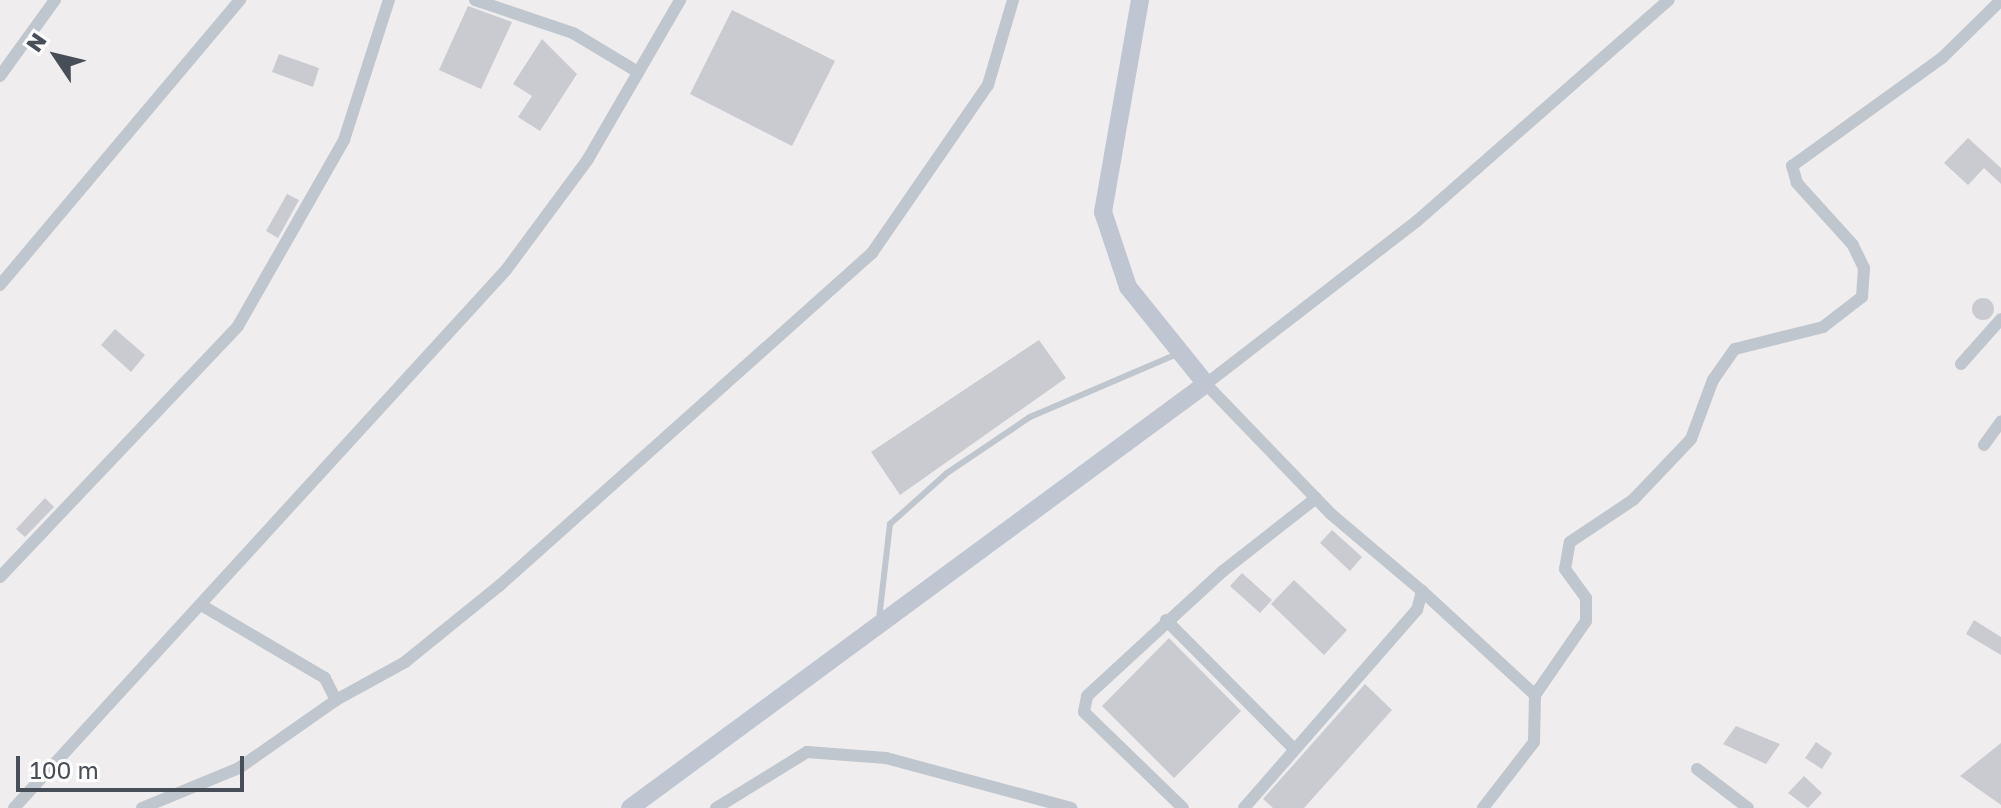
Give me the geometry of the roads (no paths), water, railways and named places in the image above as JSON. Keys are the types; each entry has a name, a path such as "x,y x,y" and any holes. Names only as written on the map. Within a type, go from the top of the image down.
{"street":[{"path":"0,76 55,0"},
{"path":"0,285 240,0"},
{"path":"0,577 238,326 344,140 389,0"},
{"path":"475,0 573,33 638,72"},
{"path":"14,808 203,606 506,270 588,159 680,0"},
{"path":"142,808 239,768 336,700 405,662 499,586 872,253 988,85 1013,0"},
{"path":"1140,0 1103,212 1128,287 1206,384 1316,498 1535,695"},
{"path":"630,808 1206,384 1417,221 1669,0"},
{"path":"1483,808 1534,742 1535,695 1586,621 1586,598 1565,569 1570,542 1633,500 1691,439 1713,380 1735,349 1812,332 1862,297 1864,268 1853,245 1797,183 1792,166 1942,58 2001,0"},
{"path":"1961,364 2001,319"},
{"path":"1984,445 2001,422"},
{"path":"1183,808 1084,712 1087,696 1166,620 1316,498"},
{"path":"1244,808 1417,610 1422,591"},
{"path":"203,606 325,678 336,700"},
{"path":"1166,620 1294,749"},
{"path":"716,808 807,752 886,758 1071,808"},
{"path":"1697,769 1748,808"}],"lane":[{"path":"879,626 890,524 947,473 1030,417 1179,353"}]}
